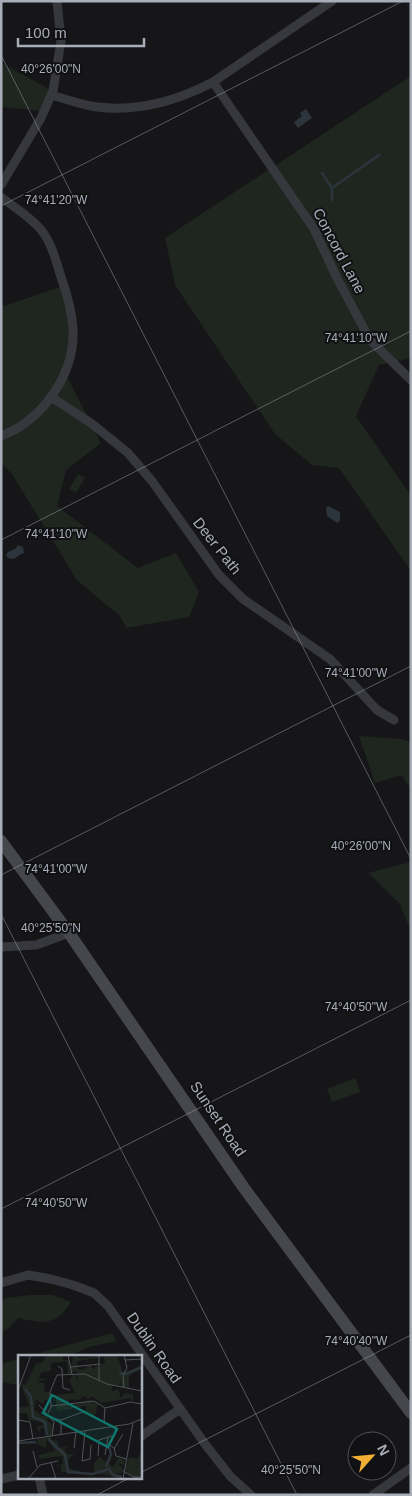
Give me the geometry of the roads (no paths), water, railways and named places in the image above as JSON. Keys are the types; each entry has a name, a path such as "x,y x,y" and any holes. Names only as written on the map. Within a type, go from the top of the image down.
{"street":[{"path":"1,185 41,118 52,95 61,41 56,1"},
{"path":"52,95 96,106 134,108 165,102 192,93 213,82 332,1"},
{"name":"Concord Lane","path":"213,82 314,229 337,278 370,340 411,380"},
{"path":"1,197 33,221 49,241 70,303 74,332 69,358 61,381 52,397 30,421 1,436"},
{"name":"Deer Path","path":"52,397 91,423 128,453 152,482 219,575 243,599 330,659 377,710 394,720"},
{"name":"Sunset Road","path":"1,841 69,932 244,1188 411,1414"},
{"path":"1,947 36,945 69,932"},
{"name":"Dublin Road","path":"1,1282 28,1276 51,1279 94,1293 108,1306 180,1409 230,1476 251,1495"},
{"path":"141,1436 180,1409"},
{"path":"373,1495 411,1468"},
{"path":"1,1479 18,1475"},
{"path":"39,1478 44,1495"}],"waterway":[{"path":"332,188 379,155"},
{"path":"322,173 332,188 332,200"}]}
